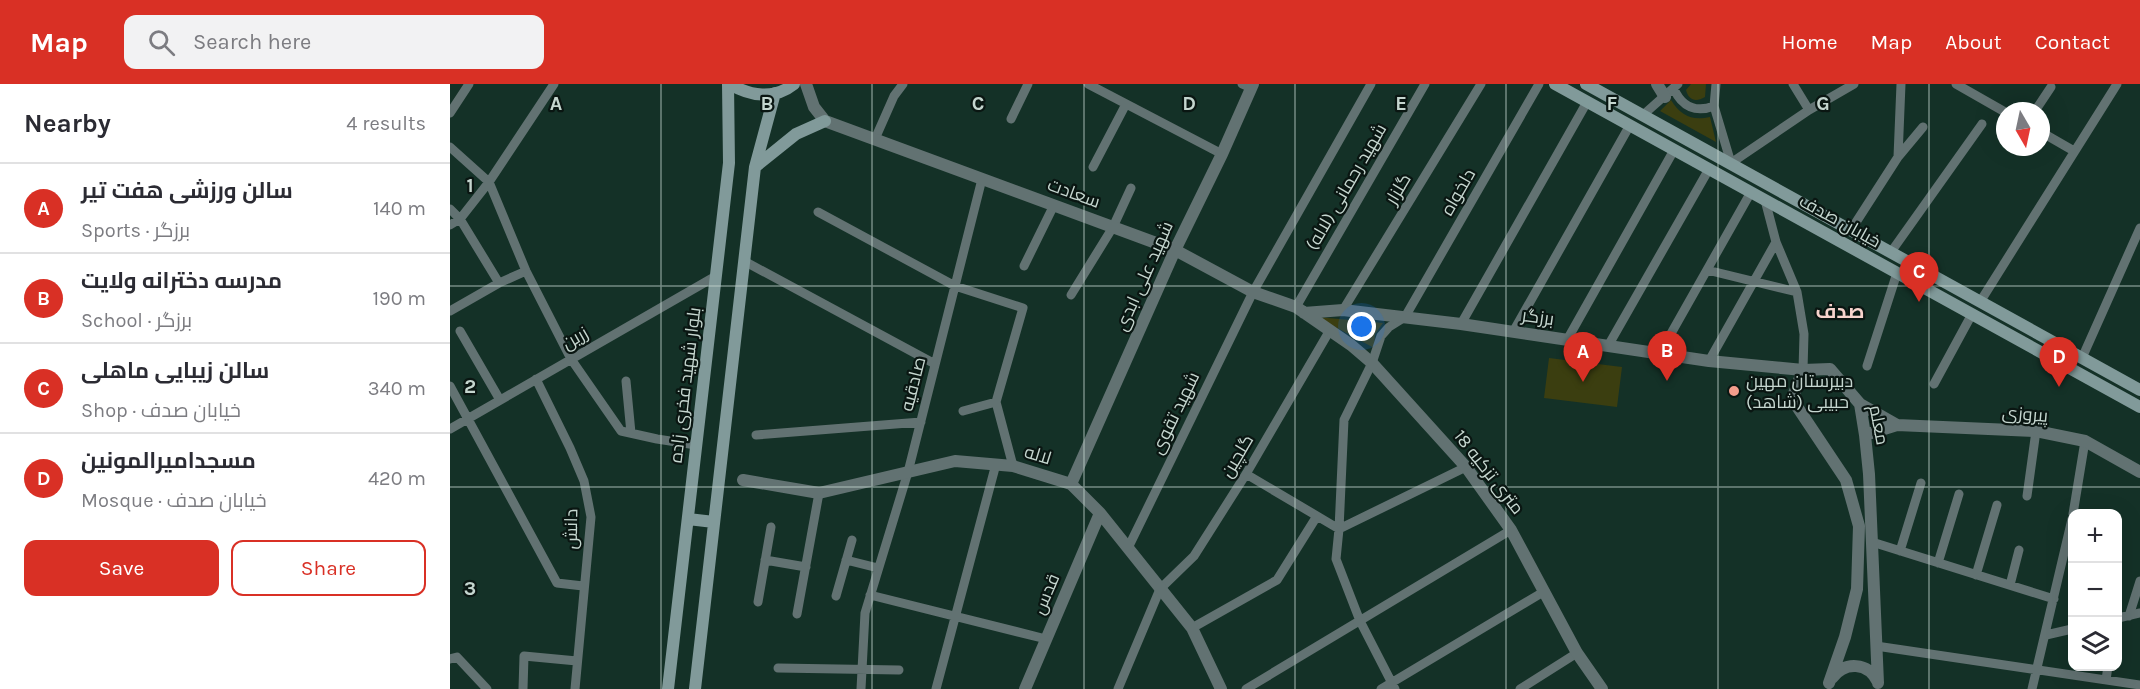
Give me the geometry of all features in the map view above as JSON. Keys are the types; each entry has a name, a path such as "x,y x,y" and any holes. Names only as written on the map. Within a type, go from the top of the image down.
{"main road":[{"path":"729,84 742,91 759,95 775,93 794,84"},
{"name":"بلوار شهید فخری زاده","path":"668,689 729,164 729,84"},
{"name":"خیابان صدف","path":"1555,84 2140,407"},
{"name":"خیابان صدف","path":"1586,84 2140,390"},
{"path":"695,689 755,166 775,93"},
{"path":"755,166 796,134 825,121"},
{"path":"688,519 714,522"}],"street":[{"path":"450,113 469,84"},
{"path":"450,225 460,219 489,182 554,84"},
{"path":"806,84 814,107 825,121"},
{"path":"875,139 894,96 903,84"},
{"path":"1011,119 1029,84"},
{"path":"1088,84 1222,154"},
{"name":"شهید تقوی","path":"1128,548 1253,292 1371,84"},
{"name":"شهید رحمانی (لاله)","path":"1300,310 1425,84"},
{"name":"گلزار","path":"1343,310 1480,84"},
{"name":"دلخواه","path":"1405,317 1539,84"},
{"path":"1657,84 1672,90 1690,107 1706,109 1714,105"},
{"path":"1716,84 1714,105 1731,163 1809,110 1851,85"},
{"path":"1793,84 1809,110"},
{"path":"1898,157 1901,84"},
{"path":"1956,84 1996,107"},
{"path":"1980,302 2117,84"},
{"name":"شهید علی ابدی","path":"1071,483 1175,250 1222,154 1249,85"},
{"path":"2041,102 2051,87"},
{"path":"1643,116 1672,90"},
{"path":"1461,324 1587,102"},
{"path":"1093,167 1126,104"},
{"name":"سعادت","path":"825,121 1175,250 1253,292 1300,310"},
{"path":"1891,252 1982,124"},
{"path":"1513,332 1630,125"},
{"path":"1851,230 1898,157 1923,127"},
{"path":"2050,137 2074,152"},
{"path":"450,147 489,182 526,271 571,360 621,431 696,445"},
{"path":"1567,340 1674,150"},
{"path":"1608,346 1709,169"},
{"name":"صادقیه","path":"861,689 866,613 870,595 908,472 982,178"},
{"path":"1071,295 1113,227 1131,188"},
{"path":"1660,353 1751,192"},
{"path":"1765,200 1776,242 1797,292 1804,334 1803,370 1792,399 1846,480 1859,526 1857,589 1829,686"},
{"path":"1024,266 1054,205"},
{"path":"450,209 460,219 499,283"},
{"path":"818,212 955,286 1023,308 996,402 1013,466"},
{"path":"2082,358 2140,228"},
{"path":"1709,361 1776,242"},
{"path":"744,261 935,363"},
{"path":"1707,270 1797,292"},
{"path":"450,311 499,283 526,271"},
{"path":"1867,366 1897,273"},
{"name":"زرین","path":"450,429 716,276"},
{"name":"برزگر","path":"1300,310 1343,310 1405,317 1709,361 1803,370"},
{"name":"18 متری تزکیه","path":"1300,310 1372,363 1467,467 1511,530 1577,653 1602,689"},
{"path":"1934,384 1972,314"},
{"path":"1394,686 1360,621 1336,559 1344,420 1372,363 1381,336 1389,327 1405,317"},
{"name":"گلچین","path":"1160,589 1194,555 1246,474 1330,330"},
{"path":"460,331 500,400"},
{"name":"معلم","path":"1803,370 1830,369 1860,404 1865,435 1879,686"},
{"name":"دانش","path":"536,379 584,481 591,517 575,689"},
{"path":"626,381 631,433"},
{"path":"450,386 557,583 583,586"},
{"path":"963,411 996,402"},
{"path":"1860,404 1897,425"},
{"path":"756,435 921,422"},
{"path":"1865,435 1897,425"},
{"name":"پیروزی","path":"1897,425 2036,432 2085,441 2140,472"},
{"path":"2027,496 2036,432"},
{"path":"2074,509 2085,441"},
{"name":"لاله","path":"743,480 819,493 955,461 1013,466 1071,483 1100,513 1192,628 1221,689"},
{"path":"936,689 996,464"},
{"path":"1339,529 1467,467"},
{"path":"1246,474 1339,529"},
{"path":"1900,551 1921,483"},
{"path":"797,614 819,493"},
{"path":"1938,563 1959,494"},
{"path":"1976,575 1996,505"},
{"name":"قدس","path":"1029,686 1046,639 1100,513"},
{"path":"1192,628 1276,580 1317,516"},
{"path":"758,602 771,527"},
{"path":"1246,689 1511,530"},
{"path":"836,596 852,540"},
{"path":"2032,689 2068,540"},
{"path":"1872,542 2054,599"},
{"path":"2010,585 2019,550"},
{"path":"765,560 806,567"},
{"path":"846,560 879,568"},
{"path":"2129,616 2140,581"},
{"path":"1118,689 1160,589"},
{"path":"1381,689 1394,686 1545,591"},
{"path":"870,595 1046,639"},
{"path":"2122,617 2140,613"},
{"path":"2046,635 2068,630"},
{"path":"1876,646 2106,680 2123,686 2140,685"},
{"path":"1521,689 1577,653"},
{"path":"523,689 524,656 577,661"},
{"path":"450,659 457,657 487,689"},
{"path":"1829,686 1838,670 1854,665 1869,670 1879,686"},
{"path":"778,668 899,670"},
{"path":"2106,680 2107,671"}],"green space":[{"path":"1691,84 1706,84 1705,97 1699,100 1691,98 1686,90"},
{"path":"1671,100 1679,110 1692,118 1710,117 1716,142 1660,111"},
{"path":"1317,317 1383,323 1375,334 1374,348"},
{"path":"1549,358 1622,367 1617,407 1544,398"}],"place":[{"name":"سالن زیبایی ماهلی","path":"1919,302"},
{"name":"مدرسه دخترانه ولایت","path":"1667,381"},
{"name":"سالن ورزشی هفت تیر","path":"1583,382"},
{"name":"مسجدامیرالمونین","path":"2059,387"},
{"name":"دبیرستان مهین حبیبی (شاهد)","path":"1734,391"}],"district":[{"name":"صدف","path":"1840,311"}]}
